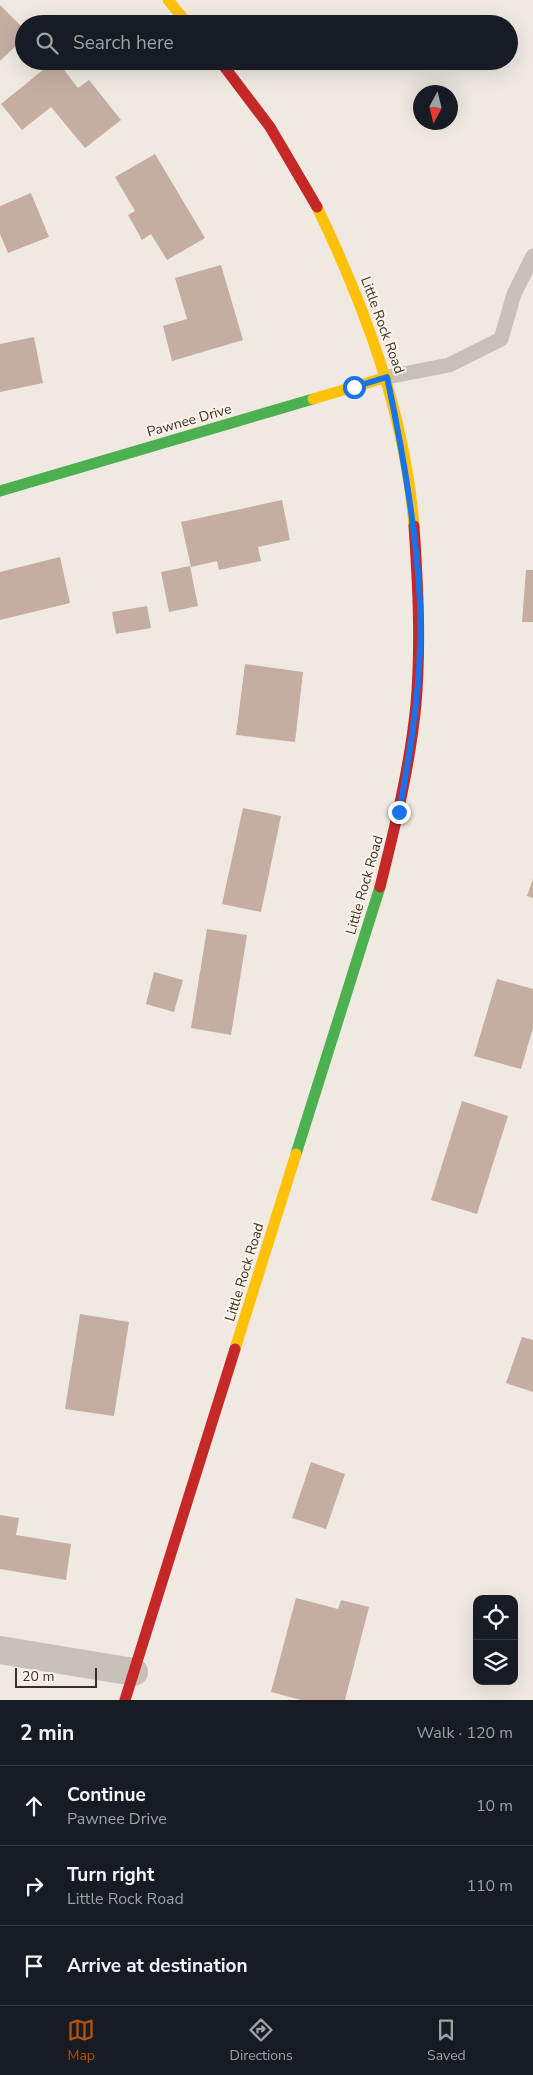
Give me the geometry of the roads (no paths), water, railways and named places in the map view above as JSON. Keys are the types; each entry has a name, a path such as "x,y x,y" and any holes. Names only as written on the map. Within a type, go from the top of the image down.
{"main road":[{"path":"168,0 180,15"},
{"name":"Little Rock Road","path":"125,1700 376,901 399,812 411,748 418,678 420,604 415,539 404,460 387,377 364,310 333,239 308,191 252,103 227,70"},
{"name":"Pawnee Drive","path":"0,491 387,377"}],"street":[{"path":"0,1650 134,1672"}],"lane":[{"path":"387,377 449,365 502,339 514,294 533,256"}]}
